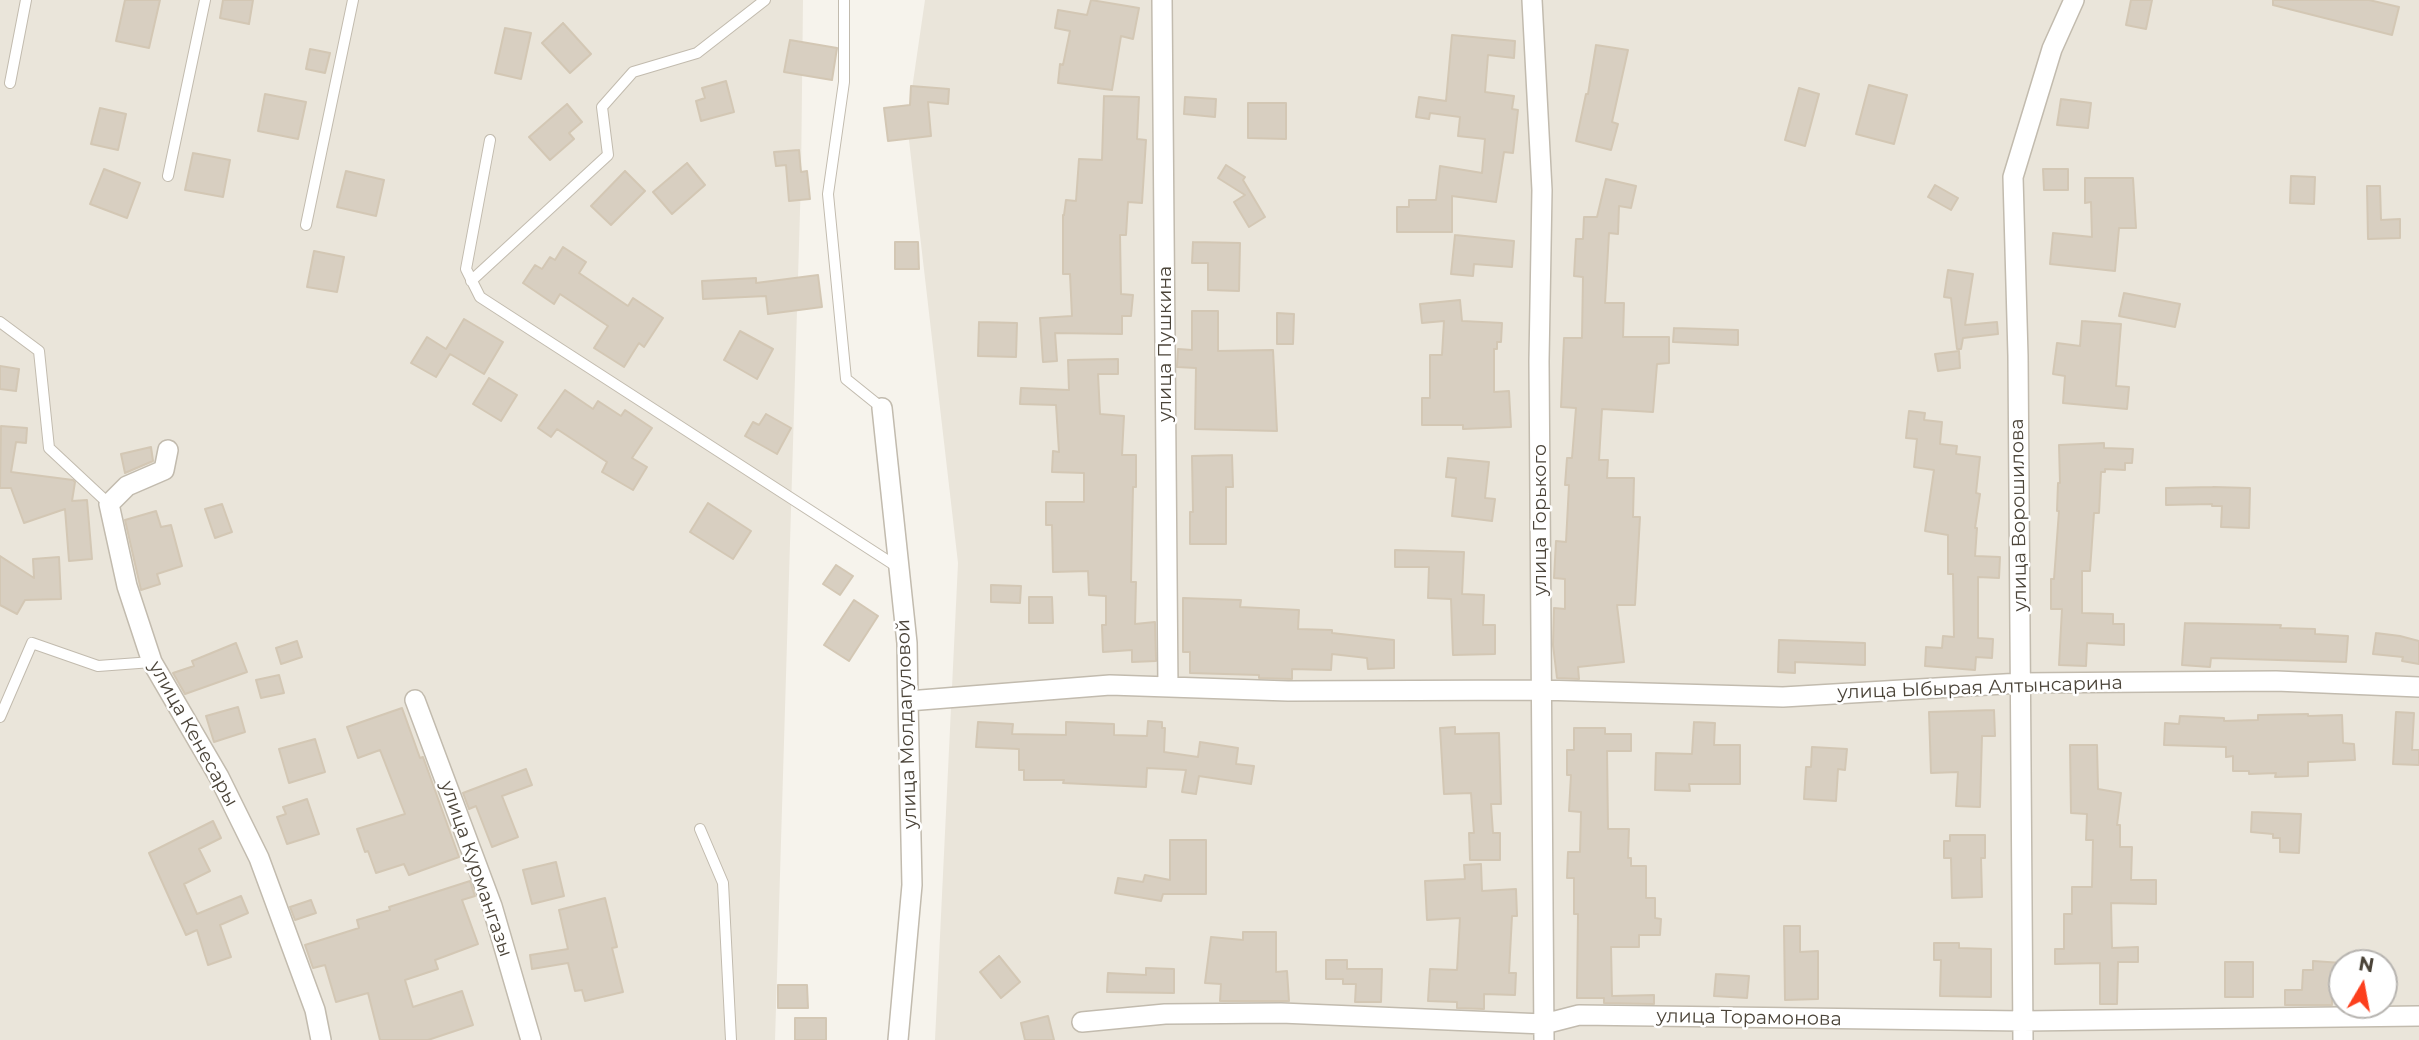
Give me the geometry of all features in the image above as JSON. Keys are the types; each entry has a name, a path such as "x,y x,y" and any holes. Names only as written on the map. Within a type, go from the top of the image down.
{"street":[{"name":"улица Пушкина","path":"1162,0 1168,687"},
{"name":"улица Горького","path":"1532,0 1542,190 1539,361 1544,1032"},
{"name":"улица Ворошилова","path":"2023,1031 2018,356 2013,177 2052,49 2074,0"},
{"name":"улица Молдагуловой","path":"882,408 907,643 912,885 898,1040"},
{"path":"109,504 127,486 164,470 168,450"},
{"name":"улица Кенесары","path":"109,504 127,586 152,662 219,777 259,858 315,1010 321,1040"},
{"name":"улица Ыбырая Алтынсарина","path":"908,701 1110,685 1288,691 1541,690 1783,697 2021,683 2276,681 2419,687"},
{"name":"улица Курмангазы","path":"415,700 492,906 531,1040"},
{"name":"улица Торамонова","path":"1082,1022 1165,1014 1281,1013 1544,1032 1579,1015 2023,1031 2419,1016"}],"lane":[{"path":"10,83 26,0"},
{"path":"168,176 205,0"},
{"path":"306,225 353,0"},
{"path":"471,281 608,155 602,107 633,72 697,53 765,0"},
{"path":"844,0 844,82 828,194 846,379 882,408"},
{"path":"490,140 466,269 480,297 899,569"},
{"path":"0,322 39,351 49,448 109,504"},
{"path":"0,717 32,643 98,666 152,662"},
{"path":"700,830 723,883 730,1040"}],"shaded area":[{"path":"0,0 803,0 801,178 775,1040 0,1040"},
{"path":"925,0 2419,0 2419,1040 935,1040 958,563 907,123"}],"building":[{"path":"125,0 160,0 149,48 116,41"},
{"path":"223,0 253,0 249,24 220,18"},
{"path":"1091,0 1139,8 1133,39 1121,36 1112,90 1058,83 1060,64 1063,65 1070,31 1055,28 1058,10 1087,15"},
{"path":"2131,0 2152,0 2146,29 2126,25"},
{"path":"2273,0 2369,0 2399,7 2392,35 2273,5"},
{"path":"563,23 591,54 570,73 542,43"},
{"path":"505,28 531,33 521,79 495,73"},
{"path":"1452,35 1515,41 1514,58 1488,55 1485,92 1514,96 1512,109 1518,110 1513,153 1504,152 1496,202 1452,196 1452,232 1397,232 1397,207 1409,207 1409,200 1436,200 1440,166 1482,173 1485,139 1458,136 1460,117 1430,113 1429,119 1416,117 1419,97 1446,101"},
{"path":"790,40 837,48 832,80 784,72"},
{"path":"1596,45 1628,50 1612,122 1618,124 1611,150 1576,141 1588,94"},
{"path":"310,49 330,53 325,73 306,69"},
{"path":"726,81 734,112 701,121 696,101 705,98 702,88"},
{"path":"1869,85 1907,95 1894,144 1856,134"},
{"path":"911,86 949,89 948,104 928,102 931,136 888,141 884,108 910,105"},
{"path":"1799,88 1819,94 1805,146 1785,140"},
{"path":"265,94 306,102 298,139 258,131"},
{"path":"1104,96 1139,97 1137,139 1146,140 1142,203 1128,202 1126,235 1120,235 1121,294 1133,295 1131,316 1122,316 1122,334 1055,333 1057,361 1043,362 1040,318 1072,316 1070,274 1063,274 1063,215 1066,200 1076,201 1079,159 1102,160"},
{"path":"1185,97 1216,99 1215,117 1184,114"},
{"path":"2061,99 2091,103 2088,128 2057,125"},
{"path":"1248,103 1286,103 1286,139 1248,138"},
{"path":"567,104 582,122 569,133 574,139 550,160 529,137"},
{"path":"100,108 126,114 118,150 91,144"},
{"path":"799,150 801,172 807,171 810,199 789,201 786,165 776,166 774,152"},
{"path":"193,153 230,160 223,197 185,190"},
{"path":"687,163 705,185 672,214 653,192"},
{"path":"1226,165 1245,177 1243,180 1265,217 1249,227 1234,202 1245,195 1218,178"},
{"path":"104,169 140,183 127,218 90,204"},
{"path":"2043,169 2068,169 2068,190 2044,190"},
{"path":"346,171 384,180 376,216 337,207"},
{"path":"625,171 645,191 611,225 591,206"},
{"path":"2291,176 2315,177 2314,204 2290,203"},
{"path":"2085,178 2133,178 2136,228 2119,228 2115,271 2050,264 2053,233 2092,237 2091,202 2085,203"},
{"path":"1606,179 1636,186 1631,208 1619,206 1618,234 1609,233 1605,303 1624,303 1623,337 1669,337 1669,363 1657,364 1653,412 1602,409 1599,460 1608,460 1607,478 1634,478 1633,517 1640,517 1635,605 1617,605 1624,662 1578,667 1579,679 1557,678 1553,645 1554,608 1565,609 1565,579 1554,578 1556,541 1566,542 1569,485 1565,485 1567,458 1572,458 1576,408 1561,407 1564,338 1582,338 1583,277 1574,276 1576,239 1583,239 1584,217 1597,217"},
{"path":"1935,185 1958,198 1951,210 1928,197"},
{"path":"2367,186 2380,186 2381,220 2400,219 2400,238 2368,239"},
{"path":"1455,235 1514,241 1512,267 1474,264 1473,276 1451,274"},
{"path":"895,242 918,242 919,269 895,269"},
{"path":"1193,242 1240,243 1239,291 1208,290 1208,263 1192,263"},
{"path":"563,247 586,262 579,273 628,306 633,298 663,318 644,347 639,343 624,367 594,348 608,326 560,294 554,304 523,283 535,265 542,269 550,257 555,260"},
{"path":"314,251 344,257 337,292 307,287"},
{"path":"1948,270 1973,274 1965,325 1997,322 1998,334 1963,338 1961,349 1957,349 1951,298 1944,297"},
{"path":"818,275 822,307 768,314 766,296 703,299 702,281 756,278 756,283"},
{"path":"2124,293 2180,304 2175,327 2119,316"},
{"path":"1460,300 1462,321 1502,323 1501,342 1497,342 1497,349 1494,349 1494,392 1509,391 1511,427 1463,429 1463,425 1422,425 1422,398 1430,398 1430,355 1442,355 1444,321 1422,323 1420,304"},
{"path":"1192,311 1218,311 1218,351 1273,350 1277,431 1195,429 1196,368 1177,367 1178,349 1192,350"},
{"path":"1277,313 1294,314 1293,344 1277,344"},
{"path":"464,319 503,342 484,374 450,354 436,377 411,363 427,337 446,349"},
{"path":"2082,321 2121,324 2116,386 2129,387 2127,409 2063,403 2065,376 2053,374 2057,343 2080,346"},
{"path":"979,322 1017,323 1016,357 978,356"},
{"path":"1674,328 1738,330 1738,345 1673,342"},
{"path":"740,331 773,349 757,379 724,360"},
{"path":"1959,351 1960,368 1938,371 1935,354"},
{"path":"1118,359 1118,374 1098,374 1100,414 1124,416 1122,455 1136,455 1131,582 1136,582 1135,624 1155,622 1156,661 1132,662 1132,650 1103,652 1102,625 1106,625 1106,596 1089,595 1088,571 1053,572 1052,525 1046,525 1046,502 1084,502 1084,473 1052,472 1053,451 1059,452 1056,405 1020,404 1021,388 1069,390 1068,360"},
{"path":"0,366 19,369 16,391 0,389"},
{"path":"489,378 517,395 501,421 473,404"},
{"path":"565,390 593,409 598,401 621,416 625,410 652,428 632,458 647,467 633,490 602,472 607,462 557,429 551,437 538,428"},
{"path":"1909,411 1925,413 1924,420 1942,422 1940,444 1957,446 1956,454 1980,457 1976,493 1980,494 1975,528 1975,556 2000,557 1999,578 1978,577 1978,638 1993,639 1992,658 1976,657 1975,670 1925,666 1926,647 1942,648 1943,636 1954,637 1953,574 1948,574 1948,535 1925,531 1934,470 1914,467 1917,439 1906,438"},
{"path":"766,414 791,428 777,454 745,436 753,422 759,425"},
{"path":"1,426 27,428 26,443 16,442 11,472 75,482 72,501 87,500 92,559 69,561 65,509 24,523 11,488 0,488"},
{"path":"2104,443 2104,448 2133,449 2132,463 2125,463 2125,470 2105,469 2105,472 2101,472 2099,513 2094,513 2090,571 2082,571 2082,613 2113,614 2113,624 2124,624 2124,645 2087,643 2086,666 2059,665 2062,609 2051,609 2051,579 2054,579 2059,511 2059,445"},
{"path":"151,447 153,461 125,473 121,454"},
{"path":"1232,455 1233,487 1226,487 1226,544 1190,544 1190,512 1193,512 1192,456"},
{"path":"1448,458 1489,462 1485,498 1495,499 1492,521 1452,516 1456,478 1446,477"},
{"path":"2166,488 2250,488 2249,528 2221,527 2222,506 2166,505"},
{"path":"708,503 751,531 733,559 690,532"},
{"path":"222,504 232,532 215,538 205,509"},
{"path":"156,511 161,527 171,525 182,566 157,574 160,584 141,590 125,520"},
{"path":"1395,550 1464,552 1462,594 1484,595 1483,625 1495,625 1495,654 1453,655 1451,599 1428,598 1429,567 1395,567"},
{"path":"0,556 34,578 33,559 59,557 61,599 25,600 17,614 0,605"},
{"path":"836,565 853,576 840,595 823,584"},
{"path":"991,585 1021,586 1020,603 991,602"},
{"path":"1029,597 1052,597 1053,623 1029,623"},
{"path":"1183,598 1241,600 1240,607 1299,610 1298,629 1332,630 1332,633 1394,640 1394,668 1368,669 1367,658 1332,654 1331,670 1292,669 1292,679 1190,673 1190,652 1183,652"},
{"path":"854,600 878,616 849,661 824,645"},
{"path":"2185,623 2281,625 2280,628 2315,629 2315,634 2348,636 2346,662 2211,658 2210,667 2182,665"},
{"path":"2376,633 2419,641 2419,664 2402,661 2403,657 2373,654"},
{"path":"1779,640 1865,643 1865,665 1795,662 1795,673 1778,672"},
{"path":"297,641 302,657 281,664 276,648"},
{"path":"236,643 247,672 185,694 173,673 194,666 192,661"},
{"path":"279,675 284,693 261,698 256,680"},
{"path":"238,707 245,732 214,742 206,716"},
{"path":"402,708 420,758 423,757 459,857 409,875 404,864 376,873 368,851 365,852 357,829 405,814 380,750 358,758 347,727"},
{"path":"1994,710 1995,736 1982,736 1980,807 1956,806 1958,772 1931,773 1929,712"},
{"path":"2396,712 2414,713 2412,750 2419,750 2419,765 2393,764"},
{"path":"2258,715 2342,715 2343,743 2354,744 2355,760 2308,762 2308,776 2275,777 2276,773 2249,774 2249,771 2233,771 2233,756 2226,757 2226,747 2164,745 2165,723 2179,724 2180,716 2224,718 2224,721 2258,720"},
{"path":"1148,721 1162,722 1162,728 1165,728 1164,752 1198,757 1200,742 1238,748 1236,764 1254,766 1251,784 1199,776 1196,794 1182,792 1186,770 1147,768 1146,787 1063,783 1064,780 1024,780 1024,770 1019,770 1019,749 976,747 978,722 1013,724 1012,734 1066,735 1066,722 1114,724 1114,735 1147,736"},
{"path":"1694,722 1715,723 1714,745 1740,745 1740,784 1689,784 1690,791 1655,790 1656,753 1692,754"},
{"path":"1455,727 1455,734 1499,733 1501,804 1491,804 1493,833 1500,833 1500,860 1470,860 1469,833 1474,833 1471,793 1444,794 1440,728"},
{"path":"1574,728 1605,728 1605,734 1631,734 1631,751 1607,751 1608,829 1629,829 1628,858 1631,858 1631,866 1646,866 1646,898 1655,898 1655,918 1661,919 1660,935 1639,935 1639,947 1611,947 1612,996 1654,995 1654,1004 1604,1003 1604,998 1577,998 1578,914 1574,914 1574,878 1567,878 1568,852 1580,852 1581,812 1569,811 1571,775 1567,775 1567,750 1574,750"},
{"path":"315,739 325,772 289,783 279,749"},
{"path":"2070,745 2097,745 2098,789 2121,793 2117,825 2120,825 2120,847 2132,847 2131,880 2156,880 2156,904 2111,903 2112,948 2138,947 2138,962 2118,962 2117,1004 2100,1004 2100,963 2055,964 2055,949 2064,949 2064,914 2072,914 2072,887 2092,887 2093,840 2086,840 2087,814 2071,813"},
{"path":"1812,747 1847,749 1845,770 1838,769 1836,801 1804,799 1806,767 1811,767"},
{"path":"526,769 532,785 502,796 518,837 492,847 476,806 469,809 463,793"},
{"path":"307,799 319,834 287,844 277,817 286,814 283,807"},
{"path":"2252,812 2301,814 2299,853 2280,852 2280,838 2273,838 2273,834 2251,832"},
{"path":"213,821 221,838 199,849 210,871 184,884 197,914 241,896 248,913 220,925 231,957 208,965 197,930 186,935 149,853"},
{"path":"1950,835 1985,835 1985,858 1981,858 1982,897 1952,898 1951,858 1944,858 1944,841 1950,841"},
{"path":"1170,840 1206,840 1206,894 1163,894 1161,901 1115,893 1118,878 1143,882 1145,875 1170,880"},
{"path":"556,862 564,896 532,904 523,870"},
{"path":"1481,864 1482,891 1516,889 1517,916 1512,916 1509,973 1516,973 1515,995 1484,994 1484,1009 1457,1008 1457,1002 1428,1001 1430,969 1457,970 1460,918 1427,920 1425,881 1465,879 1464,865"},
{"path":"470,881 475,896 462,900 478,944 435,960 438,969 405,980 413,1007 462,991 473,1025 428,1040 380,1040 368,993 336,1002 325,965 313,968 305,945 359,928 357,920 390,910 389,907"},
{"path":"605,898 617,947 612,948 623,992 585,1001 582,990 575,991 568,963 532,969 530,955 568,949 559,910"},
{"path":"311,900 316,913 295,920 290,907"},
{"path":"1784,926 1800,926 1800,952 1818,951 1818,999 1785,1000"},
{"path":"1243,932 1276,932 1276,972 1287,971 1289,1001 1220,1001 1221,984 1205,983 1211,937 1243,940"},
{"path":"1934,943 1959,943 1959,948 1991,949 1991,997 1940,996 1941,960 1934,960"},
{"path":"999,956 1020,982 1001,998 980,972"},
{"path":"1326,960 1347,960 1347,969 1382,969 1381,1002 1355,1002 1356,984 1343,984 1343,979 1326,979"},
{"path":"2313,961 2328,962 2328,1005 2285,1005 2285,990 2302,990 2303,970 2313,970"},
{"path":"2225,962 2253,962 2253,997 2225,997"},
{"path":"1146,968 1174,969 1174,993 1107,992 1108,973 1146,975"},
{"path":"1716,974 1749,976 1747,998 1714,996"},
{"path":"778,985 807,985 808,1008 778,1008"},
{"path":"1048,1016 1054,1040 1025,1040 1021,1023"},
{"path":"795,1018 826,1018 826,1040 795,1040"}]}
